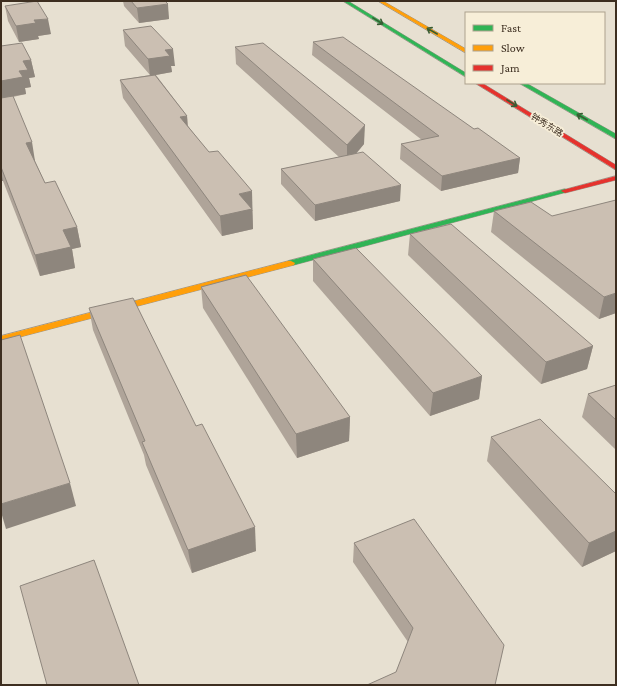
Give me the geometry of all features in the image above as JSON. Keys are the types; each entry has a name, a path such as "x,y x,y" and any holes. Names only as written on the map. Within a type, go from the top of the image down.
{"main road":[{"path":"345,1 465,74"},
{"path":"380,1 465,49"},
{"name":"钟秀东路","path":"480,84 616,168"},
{"path":"524,84 616,137"},
{"path":"1,339 616,178"}],"building":[{"path":"37,1 48,19 34,20 36,23 16,26 5,6"},
{"path":"131,1 165,1 168,4 137,8"},
{"path":"151,26 173,49 165,50 170,56 148,59 123,30"},
{"path":"343,37 474,129 478,128 520,158 442,176 401,144 439,136 313,42"},
{"path":"22,43 31,60 23,61 28,70 19,71 23,77 1,81 1,46"},
{"path":"263,43 365,125 347,145 235,47"},
{"path":"155,75 187,116 180,117 209,152 218,151 252,191 239,194 252,209 220,216 120,80"},
{"path":"13,96 32,142 26,143 45,183 55,181 77,227 63,230 71,247 35,255 1,167 1,98"},
{"path":"363,152 401,185 315,205 281,169"},
{"path":"616,200 616,293 604,297 494,211 531,202 552,216"},
{"path":"451,224 593,346 546,362 410,234"},
{"path":"356,248 482,376 433,393 313,259"},
{"path":"246,275 350,417 296,434 201,287"},
{"path":"133,298 196,426 202,424 255,527 188,550 142,442 145,441 89,308"},
{"path":"20,335 70,483 1,504 1,340"},
{"path":"616,385 616,420 588,394"},
{"path":"540,419 616,494 616,531 589,543 491,437"},
{"path":"414,519 504,645 495,685 367,685 396,672 413,628 354,543"},
{"path":"94,560 139,685 47,685 20,586"}],"traffic: fast":[{"path":"345,1 465,74"},
{"path":"524,84 616,137"},
{"path":"291,263 565,191"}],"traffic: slow":[{"path":"380,1 465,50"},
{"path":"1,339 291,263"}],"traffic: jam":[{"path":"480,84 616,168"},
{"path":"565,191 616,178"}]}
